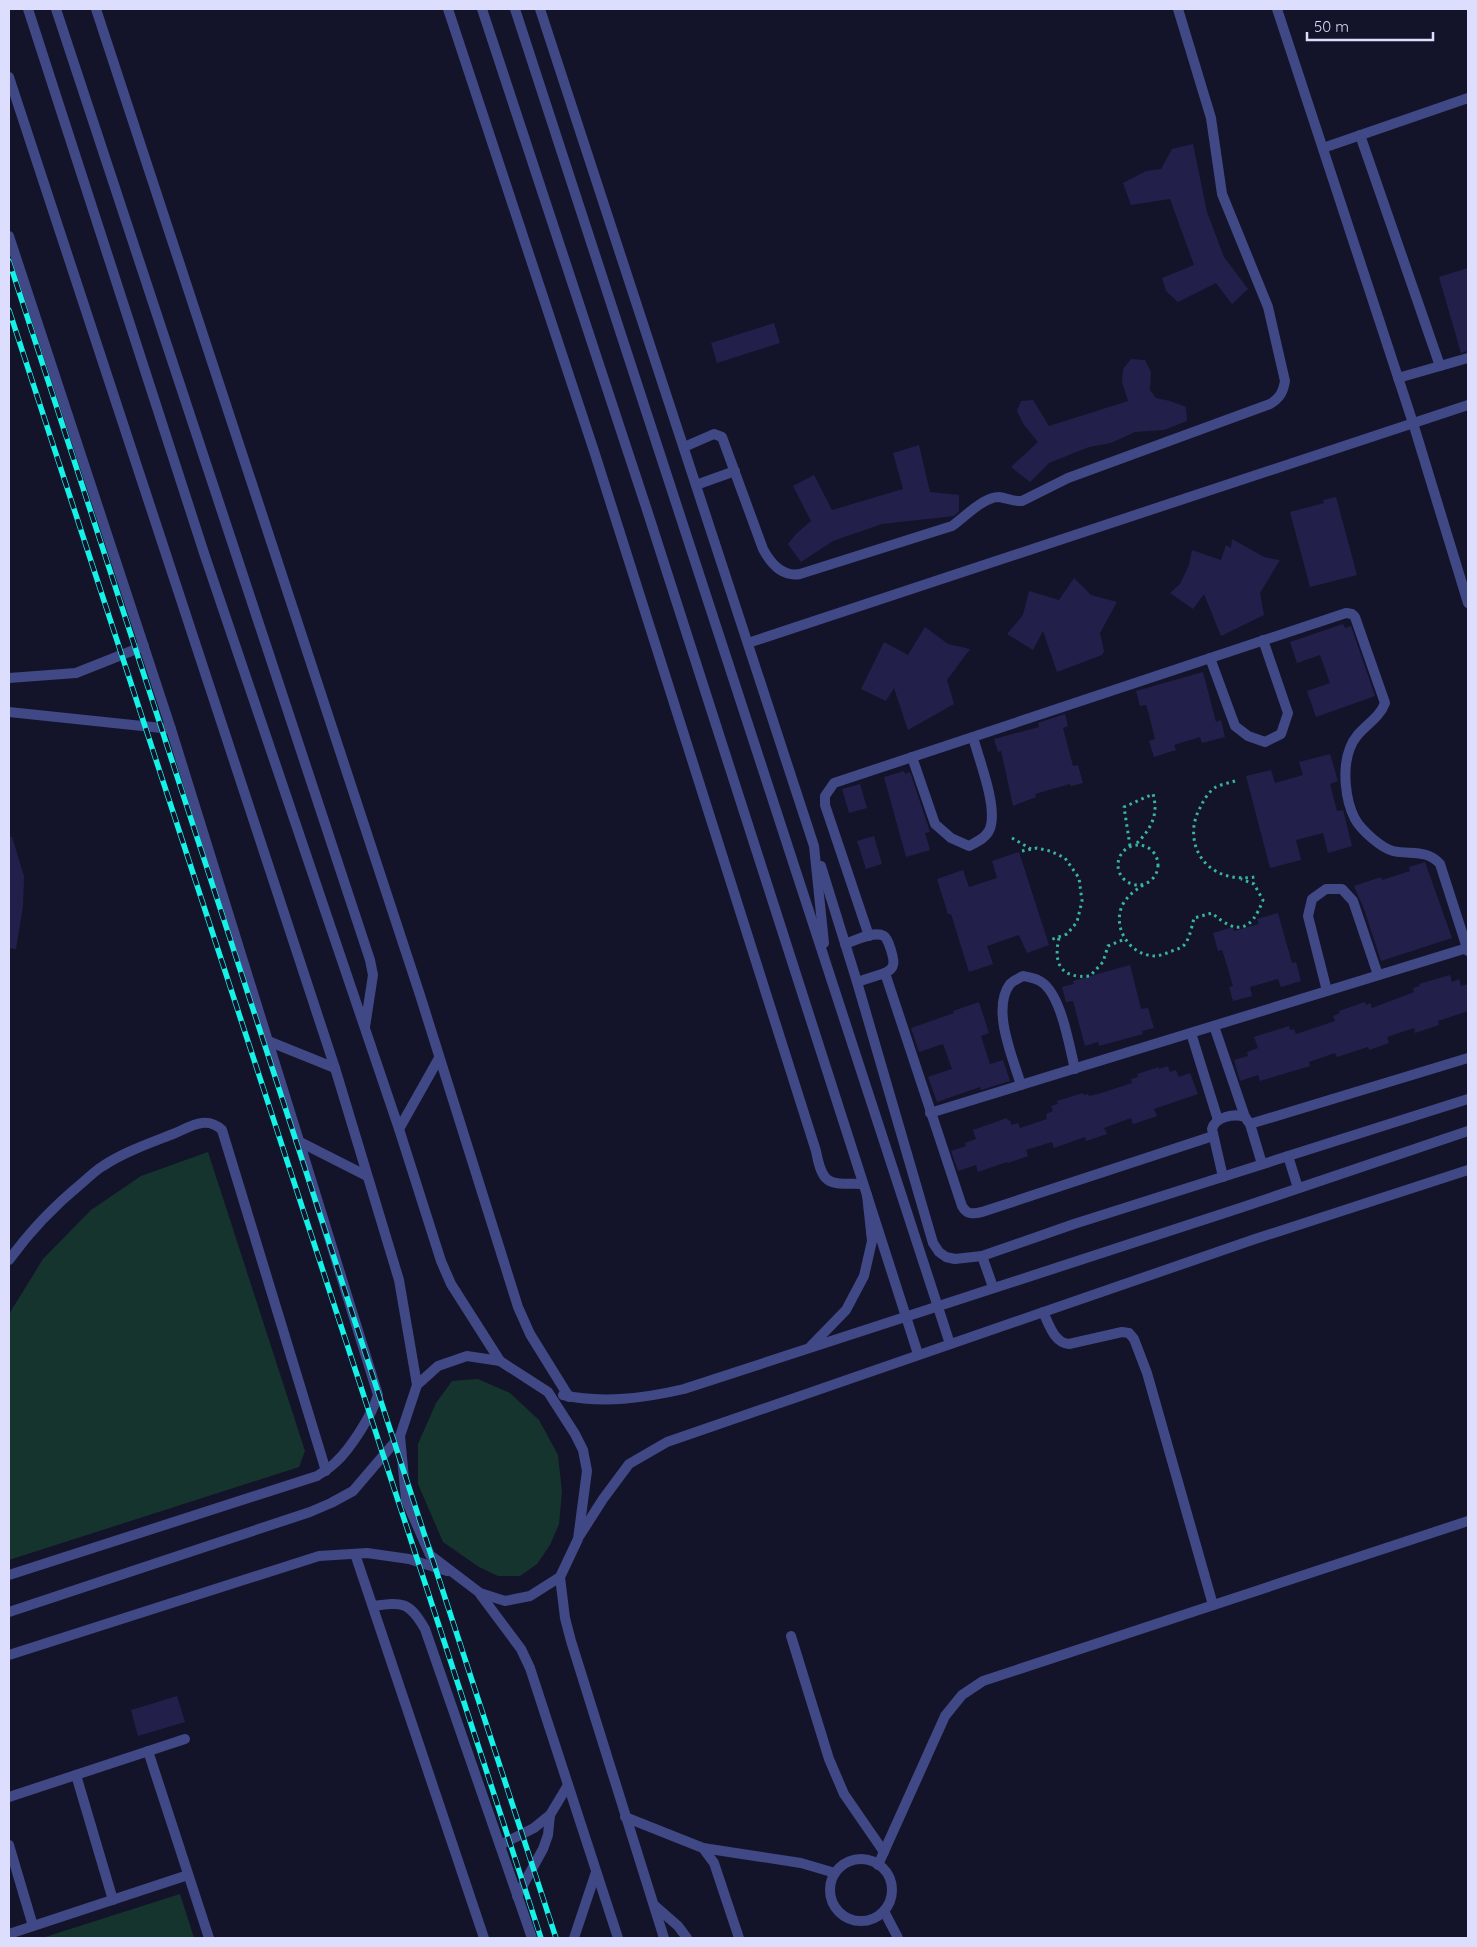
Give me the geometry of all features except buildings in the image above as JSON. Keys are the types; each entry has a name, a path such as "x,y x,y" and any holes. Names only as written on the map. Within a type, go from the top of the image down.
{"street":[{"path":"28,9 204,553 399,1129 441,1261 451,1284 500,1361"},
{"path":"56,9 370,960 372,975 365,1028"},
{"path":"96,9 266,522 440,1058 518,1308 530,1334 569,1396"},
{"path":"448,9 610,500 816,1151 819,1167 824,1177 831,1183 864,1184"},
{"path":"482,9 646,507 918,1354"},
{"path":"514,9 950,1344"},
{"path":"540,9 814,846 857,982 933,1243 939,1252 946,1257 955,1259 982,1256 1074,1224 1468,1099"},
{"path":"684,447 714,434 722,437 769,559 791,576 952,526 971,512 977,505 994,498 1000,497 1016,502 1022,501 1068,478 1270,404 1278,399 1283,392 1285,381 1268,307 1222,194 1211,118 1178,9"},
{"path":"1277,9 1413,424 1468,603"},
{"path":"9,76 335,1068 399,1280 418,1385"},
{"path":"1322,148 1468,98"},
{"path":"1360,135 1440,366"},
{"path":"9,236 172,729 378,1395 364,1423 344,1454 326,1471 307,1479 9,1574"},
{"path":"1398,378 1468,358"},
{"path":"748,643 1468,405"},
{"path":"696,485 735,471"},
{"path":"869,936 825,805 825,796 834,783 1346,613 1352,614 1355,618 1384,703 1377,717 1357,734 1349,748 1346,767 1348,799 1355,819 1363,830 1382,846 1393,851 1425,854 1434,858 1440,864 1468,949 930,1113"},
{"path":"1210,658 1236,726 1248,736 1266,742 1281,734 1288,713 1263,640"},
{"path":"9,678 76,673 144,646"},
{"path":"9,712 172,729"},
{"path":"912,757 935,824 951,838 969,846 982,840 991,826 992,804 973,737"},
{"path":"814,846 826,964"},
{"path":"1327,991 1308,916 1312,899 1326,889 1342,889 1353,901 1378,975"},
{"path":"845,944 869,936 883,935 886,937 894,959 891,969 885,973 857,982"},
{"path":"885,973 930,1113 962,1206 966,1212 974,1214 1212,1136"},
{"path":"1021,1085 1002,1021 1002,1000 1010,983 1023,976 1039,980 1053,993 1075,1069"},
{"path":"1214,1026 1262,1164"},
{"path":"1191,1033 1218,1120"},
{"path":"268,1041 335,1068"},
{"path":"399,1129 440,1058"},
{"path":"1223,1177 1212,1136 1213,1124 1218,1120 1233,1115 1248,1121 1468,1058"},
{"path":"9,1260 26,1236 60,1201 103,1166 138,1148 196,1125 208,1122 214,1123 222,1130 326,1471"},
{"path":"9,1612 310,1512 353,1491 400,1436 418,1385 438,1366 467,1356 500,1361 548,1392 588,1400 648,1397 684,1389 1468,1131"},
{"path":"298,1141 367,1176"},
{"path":"1288,1156 1298,1188"},
{"path":"664,1938 571,1642 565,1618 560,1577 578,1539 603,1499 629,1464 667,1442 918,1354 1255,1239 1468,1170"},
{"path":"809,1348 846,1310 864,1276 872,1242 867,1195"},
{"path":"982,1256 993,1287"},
{"path":"1042,1312 1057,1340 1063,1344 1122,1332 1129,1333 1134,1339 1147,1373 1213,1605"},
{"path":"548,1392 583,1450 587,1471 578,1539"},
{"path":"400,1436 406,1500 430,1554 480,1594 521,1649 530,1668 618,1938"},
{"path":"878,1865 945,1716 962,1695 983,1681 1468,1521"},
{"path":"9,1655 319,1556 368,1553 409,1559 455,1574"},
{"path":"355,1554 484,1938"},
{"path":"480,1594 504,1601 530,1596 560,1577"},
{"path":"372,1606 396,1603 408,1607 418,1616 425,1629 532,1938"},
{"path":"791,1636 829,1759 844,1794 884,1852"},
{"path":"9,1797 185,1739"},
{"path":"148,1751 209,1938"},
{"path":"76,1775 113,1900"},
{"path":"500,1845 534,1828 550,1815 568,1785"},
{"path":"518,1896 543,1849 548,1835 550,1815"},
{"path":"625,1817 702,1848 801,1863 836,1873"},
{"path":"9,1845 33,1926"},
{"path":"702,1848 714,1863 740,1938"},
{"path":"860,1859 870,1860 886,1872 891,1887 890,1903 876,1918 855,1921 845,1917 837,1910 832,1901 831,1882 836,1873 842,1866 851,1861 860,1859"},
{"path":"574,1938 596,1872"},
{"path":"9,1934 188,1875"},
{"path":"653,1904 678,1926 687,1938"},
{"path":"884,1911 898,1938"}],"path":[{"path":"1136,844 1150,847 1158,858 1158,865 1154,878 1142,884 1128,896 1123,905 1119,925 1125,939 1134,949 1156,956 1182,948 1186,943 1194,918 1212,913 1228,925 1237,928 1248,926 1254,920 1263,900 1254,884 1226,876 1214,870 1202,859 1194,845 1196,816 1203,801 1215,787 1235,781"},
{"path":"1130,846 1124,807 1153,794 1156,804 1154,820 1145,835 1120,855 1118,868 1124,879 1136,885 1142,884"},
{"path":"1012,838 1032,849"},
{"path":"1022,851 1037,848 1050,851 1065,858 1079,878 1082,901 1077,922 1067,934 1050,940"},
{"path":"1241,879 1255,877"},
{"path":"1059,938 1056,952 1058,962 1062,970 1078,978 1090,976 1103,962 1108,946 1125,939"}],"green space":[{"path":"208,1152 305,1451 299,1467 9,1560 9,1314 43,1259 91,1210 141,1176"},
{"path":"478,1379 510,1393 539,1420 558,1455 562,1492 559,1524 550,1545 537,1564 520,1576 498,1576 479,1567 443,1542 418,1484 418,1444 436,1403 452,1381"},
{"path":"180,1894 194,1938 42,1938"}],"railway":[{"path":"9,261 556,1938"},
{"path":"9,310 541,1938"}]}
